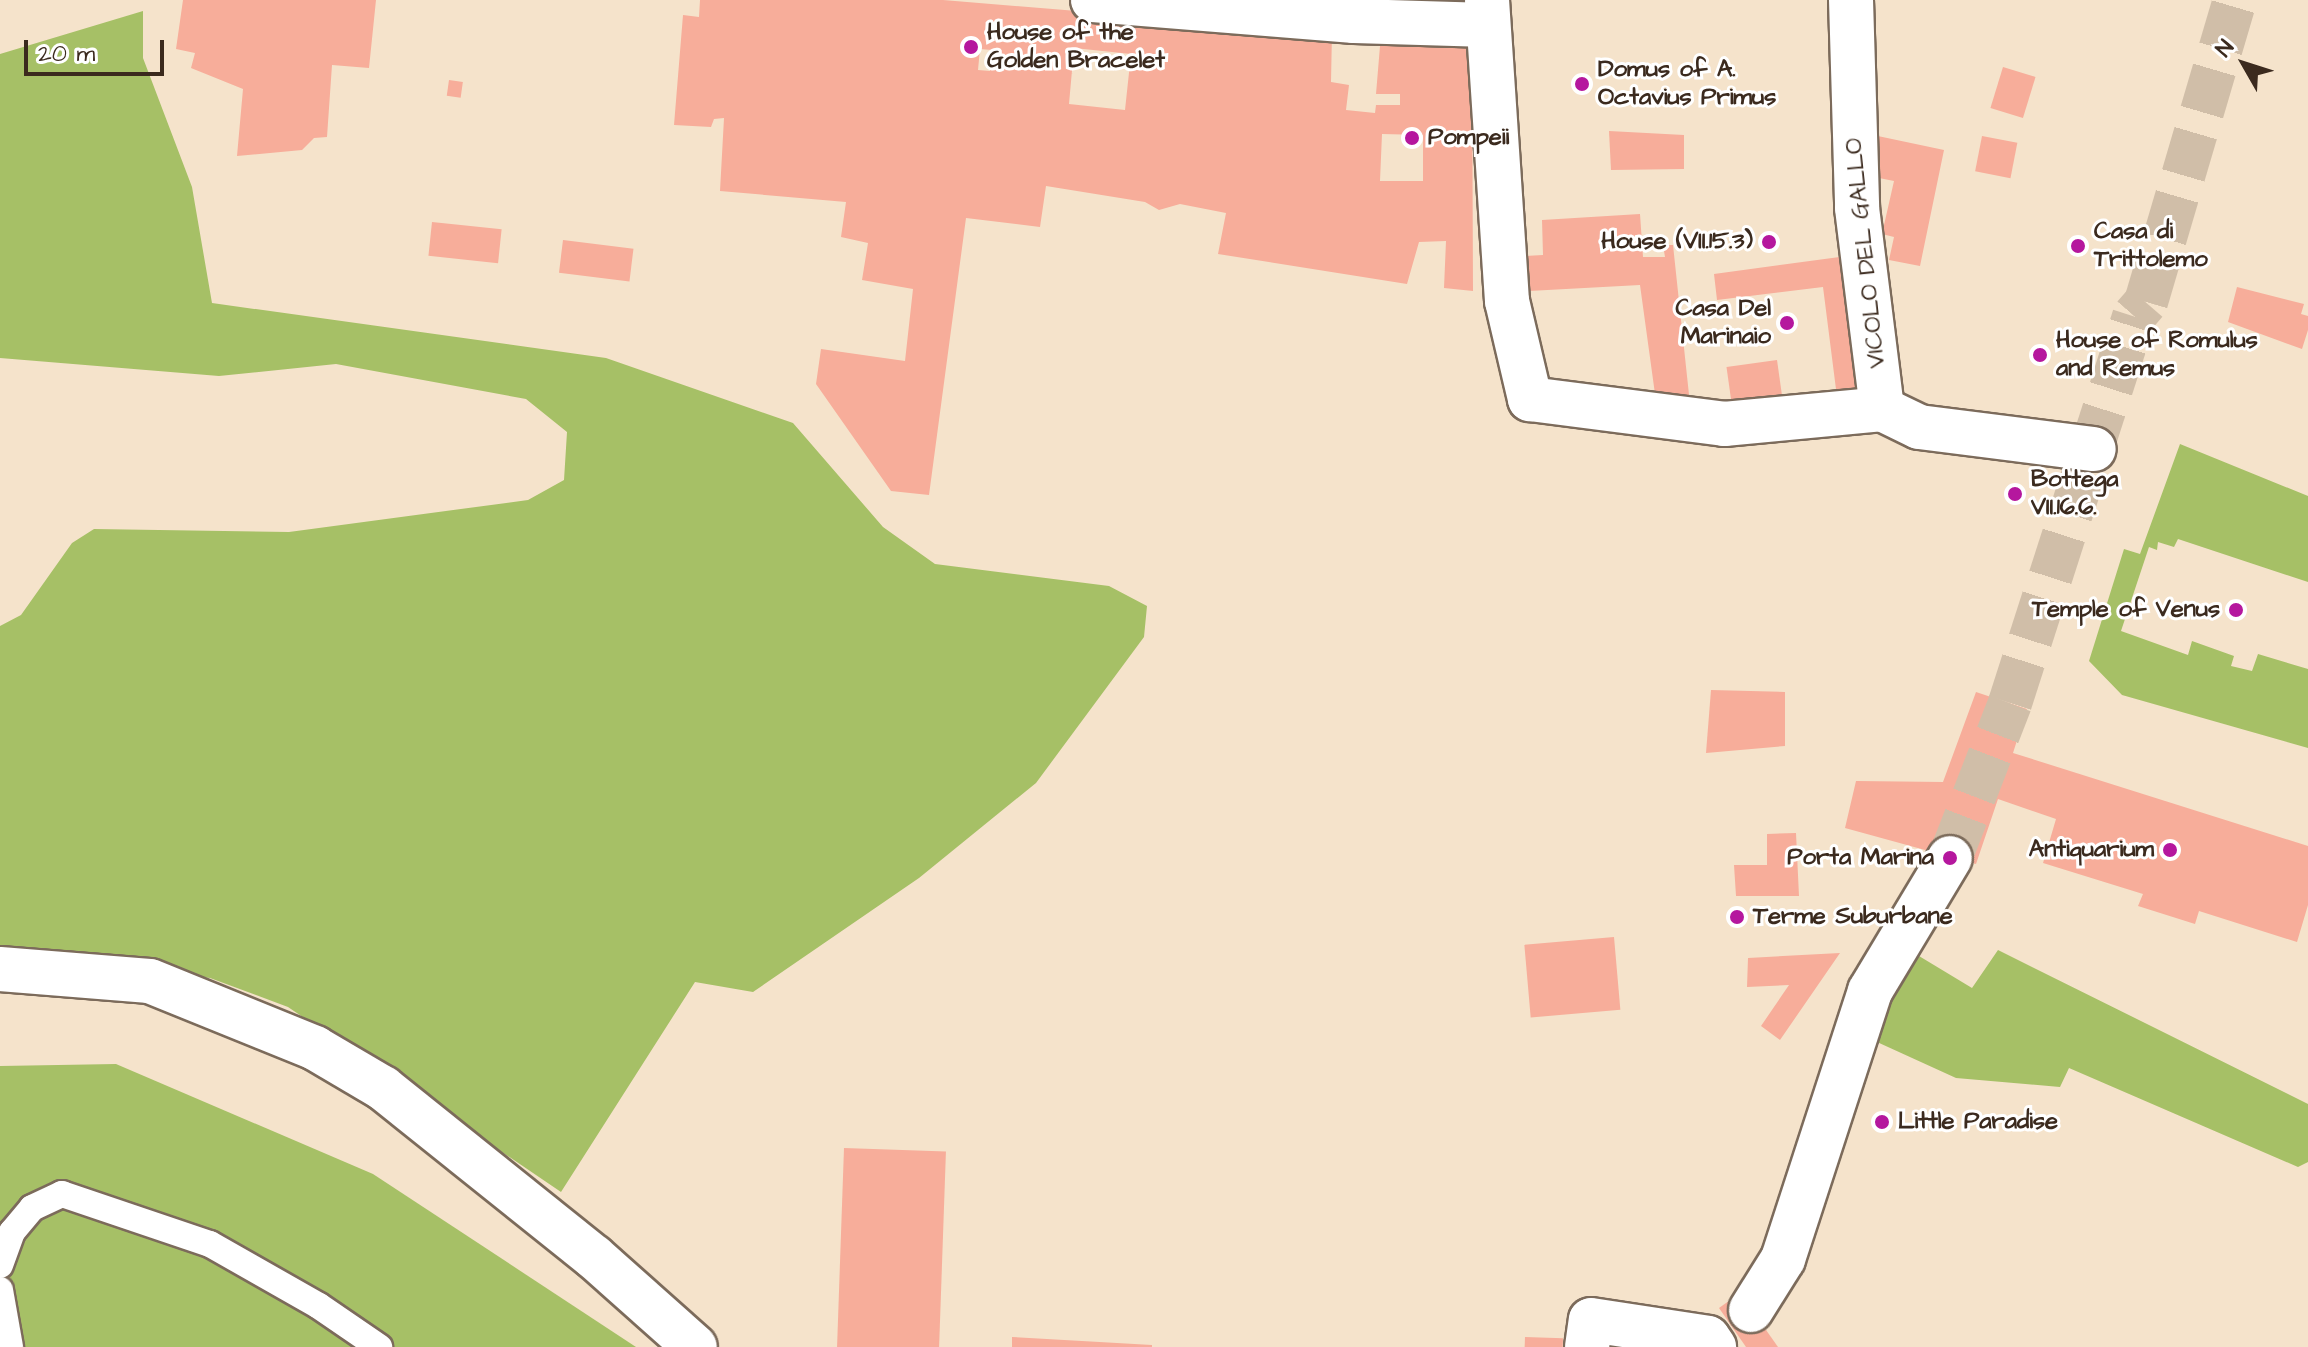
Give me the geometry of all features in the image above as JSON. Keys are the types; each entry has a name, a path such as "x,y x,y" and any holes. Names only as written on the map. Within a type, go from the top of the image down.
{"street":[{"path":"1093,0 1354,21 1488,12 1507,301 1530,399 1724,424 1882,409 1919,427 2094,449"},
{"name":"VICOLO DEL GALLO","path":"1851,0 1856,196 1882,409"},
{"path":"1587,1347 1591,1320 1726,1330 1783,1259 1870,991 1950,858"},
{"path":"0,969 150,981 315,1048 383,1088 594,1257 695,1347"}],"lane":[{"path":"0,1265 12,1232 32,1208 62,1194 210,1244 379,1347"},
{"path":"0,1290 10,1347"}],"green space":[{"path":"143,11 143,58 192,187 212,303 606,358 793,423 883,527 935,564 1109,586 1147,606 1144,637 1036,783 919,878 753,992 695,982 561,1192 288,1007 210,978 0,953 0,626 21,615 72,543 94,529 289,532 528,500 564,480 567,432 526,399 336,364 219,376 0,358 0,54"},
{"path":"2180,444 2308,496 2308,582 2178,539 2174,547 2158,542 2157,550 2149,547 2121,631 2188,655 2192,641 2234,656 2231,666 2252,671 2258,654 2308,669 2308,748 2122,695 2089,661 2124,549 2140,554"},
{"path":"1998,950 2308,1104 2308,1162 2298,1167 2069,1068 2060,1087 1956,1078 1877,1042 1883,1015 1919,956 1972,988"},
{"path":"116,1064 373,1174 636,1347 0,1347 0,1066"}],"building":[{"path":"183,0 376,0 369,68 332,65 327,137 314,138 302,150 237,156 243,89 191,68 195,53 176,49"},
{"path":"700,0 943,0 1332,32 1331,82 1349,85 1346,110 1375,113 1376,105 1400,105 1400,94 1376,94 1381,34 1472,39 1473,291 1444,288 1446,241 1419,242 1407,284 1218,254 1226,213 1180,204 1159,210 1145,202 1046,186 1040,227 966,218 929,495 891,491 816,384 821,349 905,361 913,289 862,280 868,243 841,237 846,202 720,191 724,118 714,119 711,127 674,125 683,15 699,17","holes":["1074,48 1131,54 1125,110 1069,104","980,49 992,50 990,71 978,70","1382,134 1423,135 1423,181 1380,181"]},
{"path":"2003,67 2036,77 2023,118 1990,108"},
{"path":"449,80 463,82 461,98 447,96"},
{"path":"1609,131 1684,135 1684,169 1611,170"},
{"path":"1873,135 1944,150 1920,266 1889,260 1894,237 1882,234 1894,181 1864,175"},
{"path":"1982,136 2017,143 2010,178 1975,171"},
{"path":"1640,214 1643,257 1665,257 1663,245 1673,245 1690,404 1655,394 1640,285 1529,291 1525,256 1543,255 1542,220"},
{"path":"432,222 502,229 498,263 428,256"},
{"path":"563,240 633,249 629,281 559,273"},
{"path":"1847,256 1865,401 1838,405 1823,287 1717,300 1714,274"},
{"path":"2237,287 2304,304 2301,314 2308,316 2308,330 2302,349 2228,322"},
{"path":"1777,360 1784,411 1734,419 1726,367"},
{"path":"1711,690 1785,692 1785,746 1706,753"},
{"path":"1976,692 2027,709 2013,753 2308,846 2308,905 2297,942 2199,911 2195,924 2138,906 2143,894 2043,863 2056,819 1998,799 1976,864 1845,828 1856,781 1943,782"},
{"path":"1796,833 1799,896 1736,896 1734,865 1767,865 1767,834"},
{"path":"1614,937 1620,1010 1531,1018 1524,945"},
{"path":"1840,953 1780,1040 1761,1026 1789,985 1747,987 1748,958"},
{"path":"844,1148 946,1152 939,1347 837,1347"},
{"path":"1740,1293 1778,1347 1746,1347 1719,1308"},
{"path":"1012,1337 1152,1345 1152,1347 1012,1347"},
{"path":"1525,1337 1563,1338 1563,1347 1525,1347"}],"tunnel":[{"path":"1950,858 2010,703 2134,316 2146,302 2235,0"}],"place":[{"name":"House of the Golden Bracelet","path":"971,47"},
{"name":"Domus of A. Octavius Primus","path":"1582,84"},
{"name":"Pompeii","path":"1412,138"},
{"name":"House (VII.15.3)","path":"1769,242"},
{"name":"Casa di Trittolemo","path":"2078,246"},
{"name":"Casa Del Marinaio","path":"1787,323"},
{"name":"House of Romulus and Remus","path":"2040,355"},
{"name":"Bottega VII.16.6.","path":"2015,494"},
{"name":"Temple of Venus","path":"2236,610"},
{"name":"Antiquarium","path":"2170,850"},
{"name":"Porta Marina","path":"1950,858"},
{"name":"Terme Suburbane","path":"1737,917"},
{"name":"Little Paradise","path":"1882,1122"}]}
